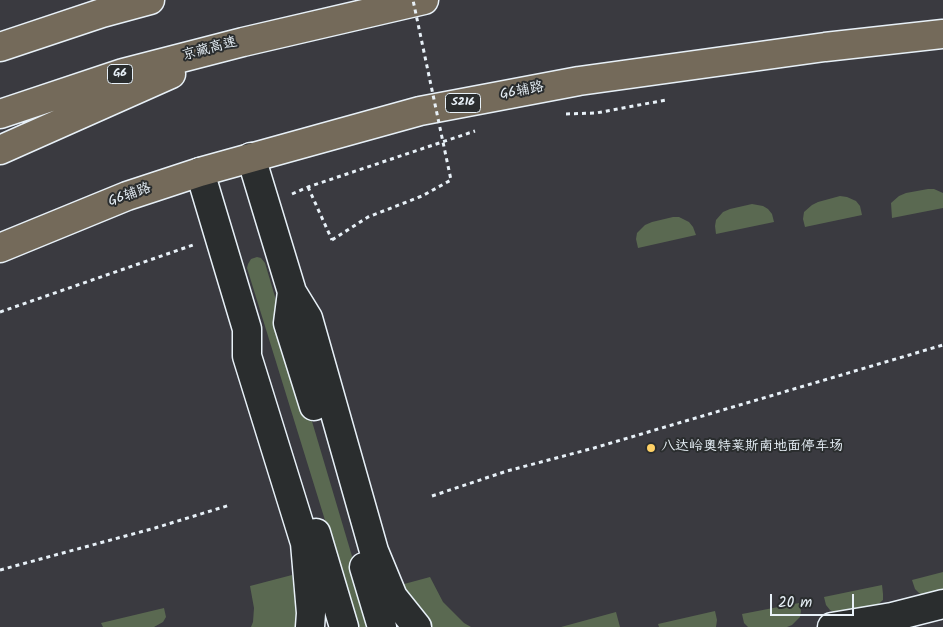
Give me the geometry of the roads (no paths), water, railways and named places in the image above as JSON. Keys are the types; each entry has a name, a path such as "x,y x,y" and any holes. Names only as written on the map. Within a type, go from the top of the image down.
{"main road":[{"path":"0,47 102,13 150,0"},
{"name":"京藏高速","path":"0,114 123,73 243,42 424,0"},
{"name":"G6辅路","path":"0,248 127,196 200,172 420,111 579,81 825,47 943,34"},
{"path":"0,150 243,42"}],"street":[{"path":"251,157 292,292 308,318 374,551 393,598 417,627"},
{"path":"200,172 247,329 247,356 305,543 311,613 310,627"},
{"path":"292,292 288,323 382,627"},
{"path":"247,329 261,346 344,627"},
{"path":"832,627 892,617 943,604"},
{"path":"928,627 943,624"}],"place":[{"name":"八达岭奥特莱斯南地面停车场","path":"651,448"}]}
